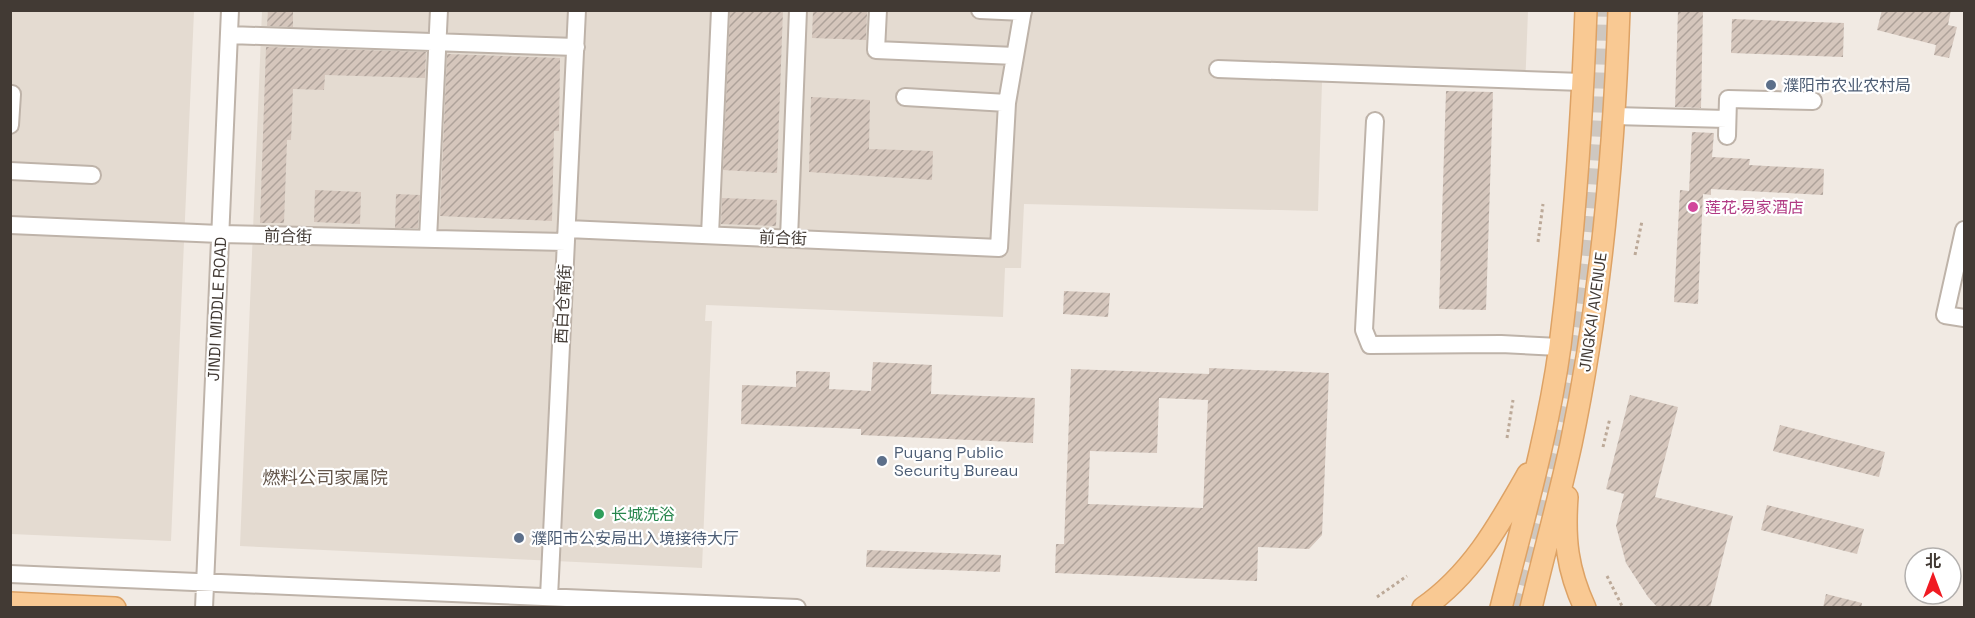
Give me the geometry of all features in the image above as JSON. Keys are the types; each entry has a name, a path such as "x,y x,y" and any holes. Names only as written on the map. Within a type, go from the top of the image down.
{"main road":[{"name":"JINGKAI AVENUE","path":"1502,608 1539,456 1559,347 1577,178 1586,10"},
{"name":"JINGKAI AVENUE","path":"1531,608 1570,447 1588,348 1611,182 1619,10"},
{"path":"1570,447 1565,538 1569,565 1585,608"},
{"path":"1423,608 1463,574 1485,546 1539,456"},
{"path":"10,603 115,608"}],"street":[{"name":"JINDI MIDDLE ROAD","path":"204,608 230,10"},
{"path":"428,239 439,10"},
{"name":"西白仓南街","path":"549,597 577,10"},
{"path":"710,235 720,10"},
{"path":"789,238 798,10"},
{"path":"878,10 876,50 1015,56"},
{"path":"905,98 1007,103 1023,11 980,10"},
{"path":"229,35 576,47"},
{"path":"1218,69 1582,82"},
{"path":"10,125 12,94"},
{"path":"1614,116 1727,128 1728,99 1813,101"},
{"name":"前合街","path":"10,225 220,234 428,239 710,235 999,248 1007,103"},
{"path":"1375,121 1364,330 1370,345 1501,344 1559,347"},
{"path":"10,171 92,175"},
{"path":"1965,230 1944,315 1965,318"},
{"path":"10,574 797,608"}],"path":[{"path":"1538,242 1543,204"},
{"path":"1635,255 1642,221"},
{"path":"1507,438 1513,400"},
{"path":"1603,447 1610,418"},
{"path":"1377,597 1407,576"},
{"path":"1607,576 1623,608"}],"shaded area":[{"path":"11,11 194,11 171,541 11,534"},
{"path":"262,11 1528,11 1525,89 1322,82 1318,211 1024,204 1021,268 1005,268 1003,317 706,305 705,321 712,321 702,568 240,546"}],"building":[{"path":"268,10 293,10 293,27 267,26"},
{"path":"730,10 783,10 777,173 723,170"},
{"path":"813,10 867,12 866,40 812,38"},
{"path":"1678,10 1703,10 1701,108 1675,107"},
{"path":"1882,10 1951,10 1948,25 1957,27 1949,58 1934,55 1936,45 1877,30"},
{"path":"1732,19 1844,23 1843,57 1731,53"},
{"path":"266,47 426,52 425,78 325,75 324,90 293,89 291,140 287,140 284,223 260,223"},
{"path":"447,54 560,58 559,131 554,131 552,221 440,216"},
{"path":"1446,91 1493,92 1486,310 1439,309"},
{"path":"811,97 870,100 869,149 933,151 932,180 809,172"},
{"path":"1692,132 1714,133 1712,157 1750,159 1749,165 1824,169 1823,195 1711,189 1711,195 1703,194 1698,304 1674,302 1680,190 1689,191"},
{"path":"315,190 361,192 360,224 314,222"},
{"path":"396,194 420,195 418,228 395,228"},
{"path":"722,198 777,200 776,226 721,224"},
{"path":"1064,291 1110,293 1108,317 1063,314"},
{"path":"873,362 932,365 931,394 1035,398 1033,443 861,435 861,429 741,424 742,385 796,387 796,371 830,372 829,389 871,391"},
{"path":"1209,368 1329,373 1322,535 1309,549 1258,547 1257,581 1055,573 1056,544 1064,544 1071,369 1209,374","holes":["1159,398 1208,400 1203,508 1088,504 1090,451 1157,453"]},
{"path":"1630,395 1678,407 1655,497 1733,516 1710,608 1658,608 1626,563 1616,526 1624,494 1606,489"},
{"path":"1780,425 1885,452 1879,477 1773,451"},
{"path":"1767,505 1864,529 1857,554 1761,530"},
{"path":"867,550 1001,555 1000,572 866,567"},
{"path":"1826,594 1862,603 1861,608 1823,608"}],"tunnel":[{"path":"1513,608 1553,450 1580,312 1594,183 1600,10"}],"place":[{"name":"濮阳市农业农村局","path":"1771,85"},
{"name":"莲花·易家酒店","path":"1693,207"},
{"name":"Puyang Public Security Bureau","path":"882,461"},
{"name":"长城洗浴","path":"599,514"},
{"name":"濮阳市公安局出入境接待大厅","path":"519,538"}],"district":[{"name":"燃料公司家属院","path":"325,477"}]}
